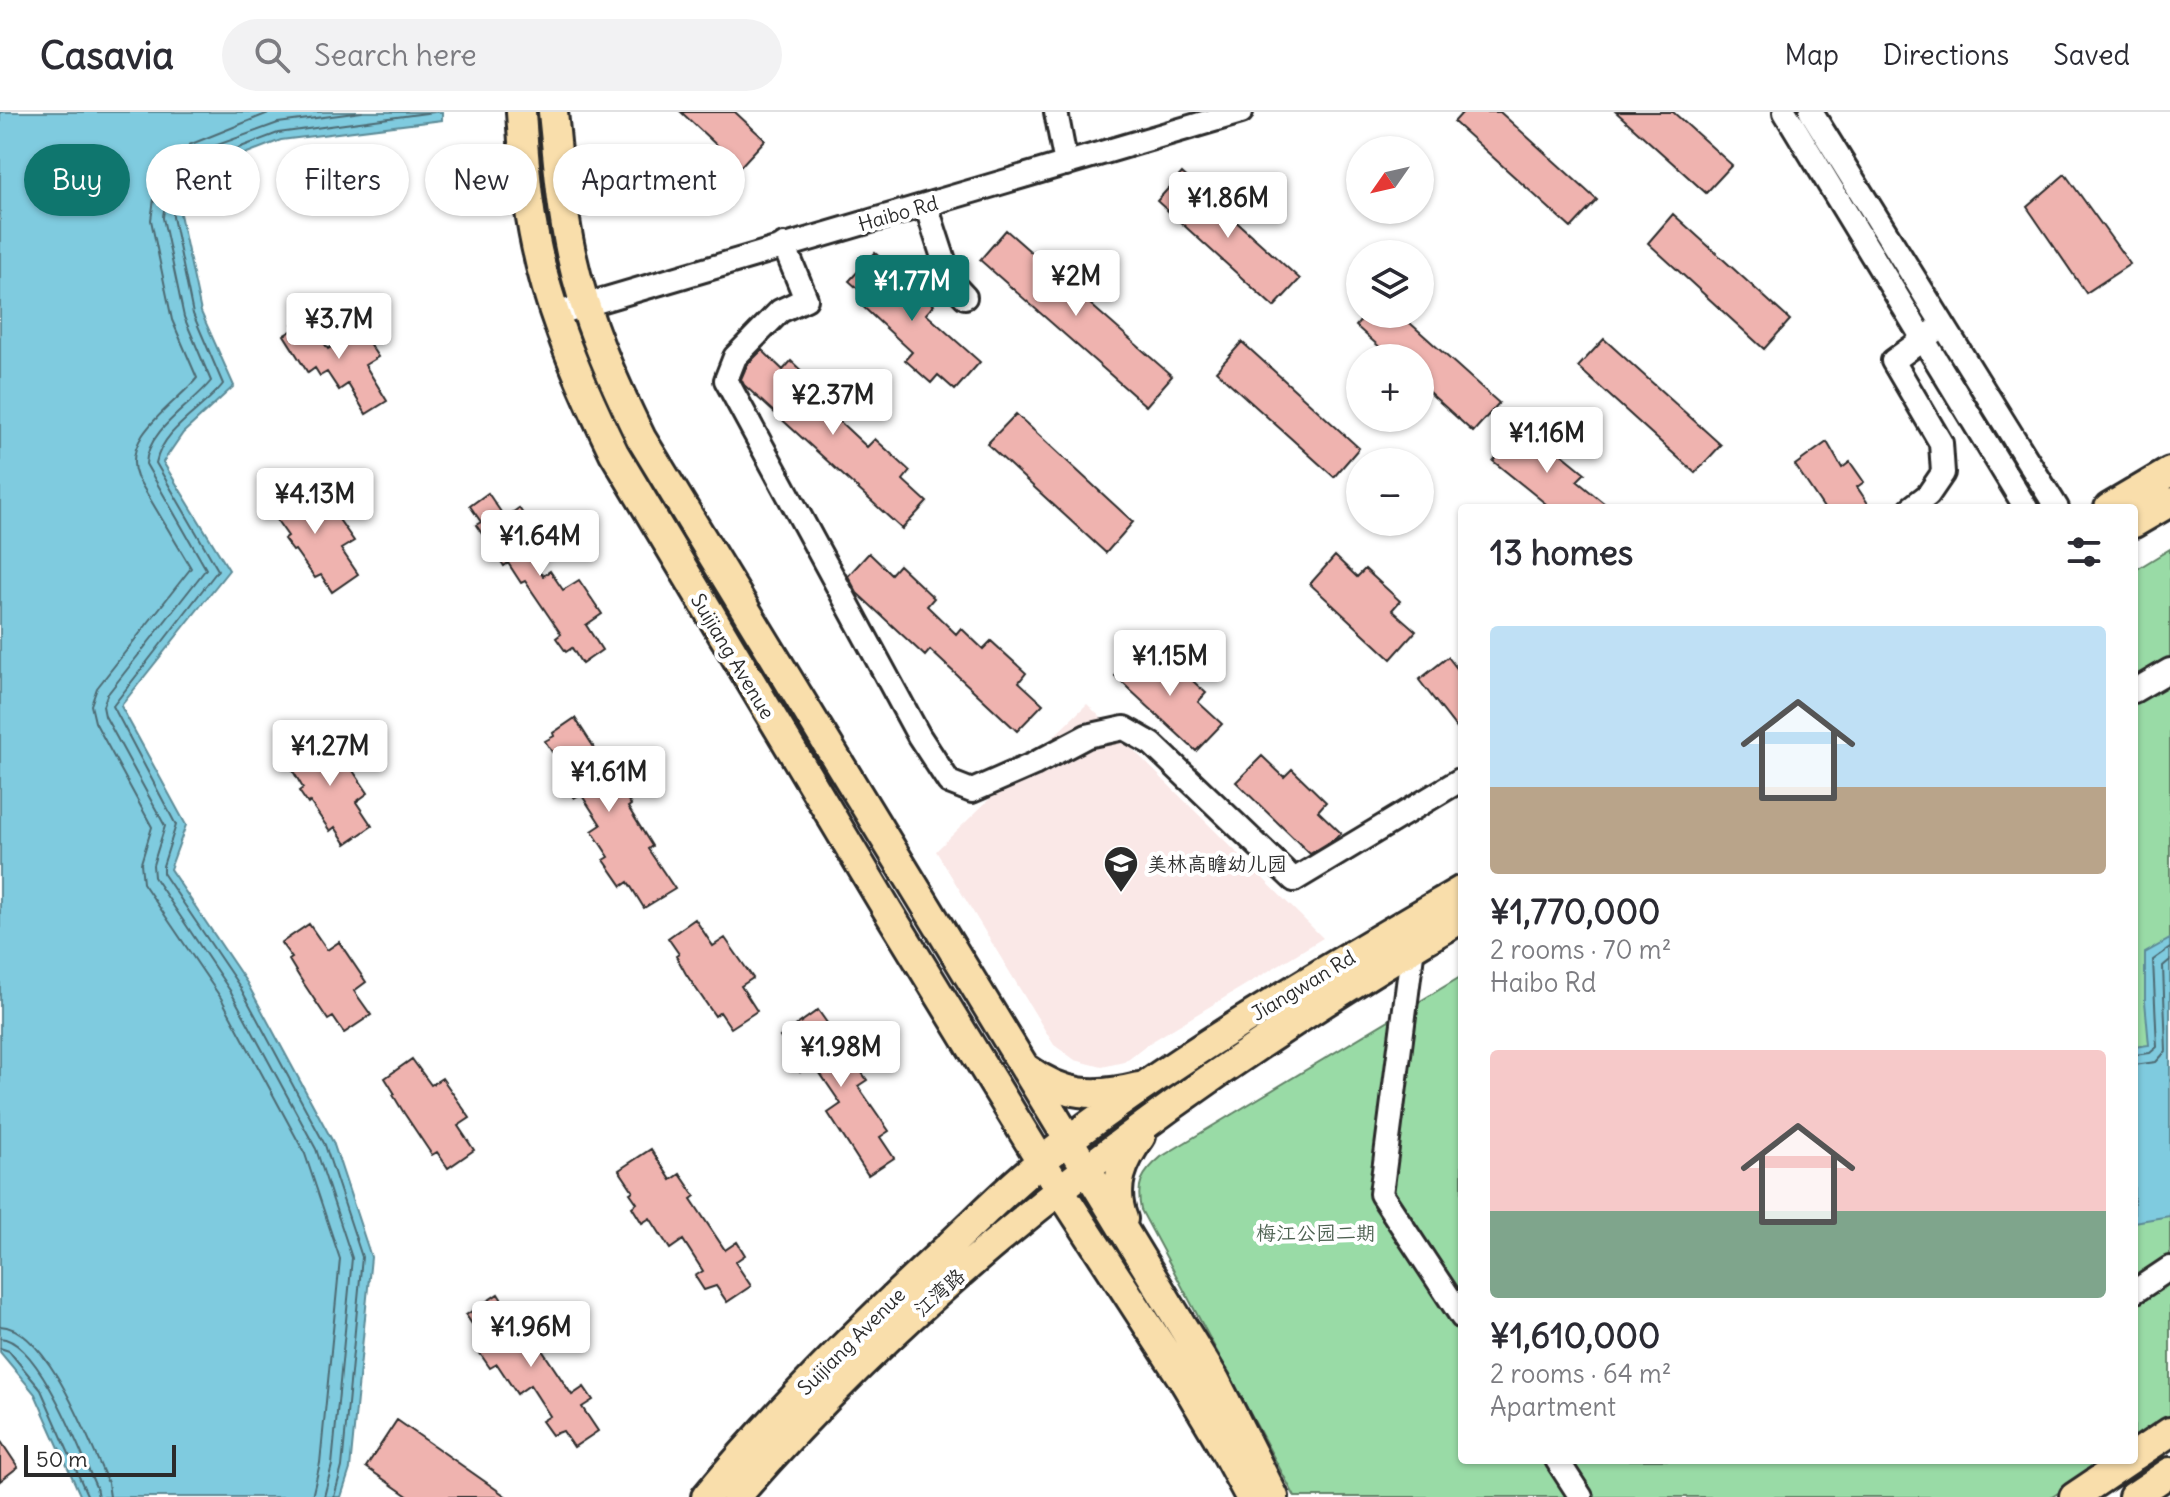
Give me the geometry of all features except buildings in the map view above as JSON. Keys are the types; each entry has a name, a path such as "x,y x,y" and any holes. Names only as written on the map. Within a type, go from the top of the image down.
{"main road":[{"name":"Suijiang Avenue","path":"521,112 529,206 555,314 581,384 641,502 1041,1161 1217,1436 1250,1497"},
{"name":"Suijiang Avenue","path":"553,112 562,203 571,254 604,358 641,438 1022,1066 1090,1169 1215,1380 1274,1497"},
{"path":"2116,504 2170,472"},
{"path":"2138,521 2170,502"},
{"name":"Jiangwan Rd","path":"1147,1085 1260,1009 1458,892"},
{"name":"Jiangwan Rd","path":"1164,1112 1276,1033 1458,920"},
{"path":"1022,1066 1042,1080 1074,1093 1110,1093 1147,1085"},
{"path":"995,1085 1017,1104 1069,1134 1110,1129 1164,1112"},
{"name":"Suijiang Avenue","path":"706,1497 748,1446 873,1316 1069,1134 1147,1085"},
{"path":"1105,1257 1095,1222 1090,1169 1110,1129 1147,1085"},
{"path":"1130,1240 1120,1211 1117,1188 1121,1169 1126,1156 1142,1134 1164,1112"},
{"name":"江湾路","path":"736,1497 779,1448 896,1330 1061,1188 1164,1112"},
{"path":"2138,1453 2170,1432"},
{"path":"2074,1497 2123,1464"},
{"path":"2133,1497 2170,1472"}],"street":[{"path":"1056,112 1066,164"},
{"name":"Haibo Rd","path":"555,314 1241,112"},
{"path":"1785,112 2024,504"},
{"path":"1811,112 2055,504"},
{"path":"926,205 951,282 965,297"},
{"path":"784,245 806,299 780,311 762,329 735,357 726,380 919,736 949,782 972,791 1087,736 1124,728 1152,744 1294,880 1458,781"},
{"path":"1916,504 1928,495 1943,473 1941,443 1893,361 1943,325"},
{"path":"2138,689 2170,670"},
{"path":"1413,946 1381,1194 1458,1311"},
{"path":"2138,1289 2170,1268"},
{"path":"1560,1464 1581,1497"}],"shaded area":[{"name":"美林高瞻幼儿园","path":"1087,704 1323,938 1146,1045 1124,1062 1102,1067 1075,1060 1054,1045 936,851"}],"green space":[{"path":"2170,549 2170,1418 2138,1439 2138,569"},
{"name":"梅江公园二期","path":"1458,978 1458,1464 2101,1464 2052,1497 1295,1497 1141,1210 1139,1193 1142,1180 1161,1157"}],"water":[{"path":"0,112 442,112 442,120 281,140 260,148 260,144 146,144 146,216 180,216 201,312 234,386 183,433 163,462 229,570 121,706 186,825 170,869 247,983 333,1142 371,1257 350,1469 341,1497 81,1497 35,1394 0,1352"},
{"path":"2170,939 2170,1216 2138,1221 2138,1046 2149,1045 2145,953"}],"place":[{"name":"美林高瞻幼儿园","path":"1121,894"}]}
